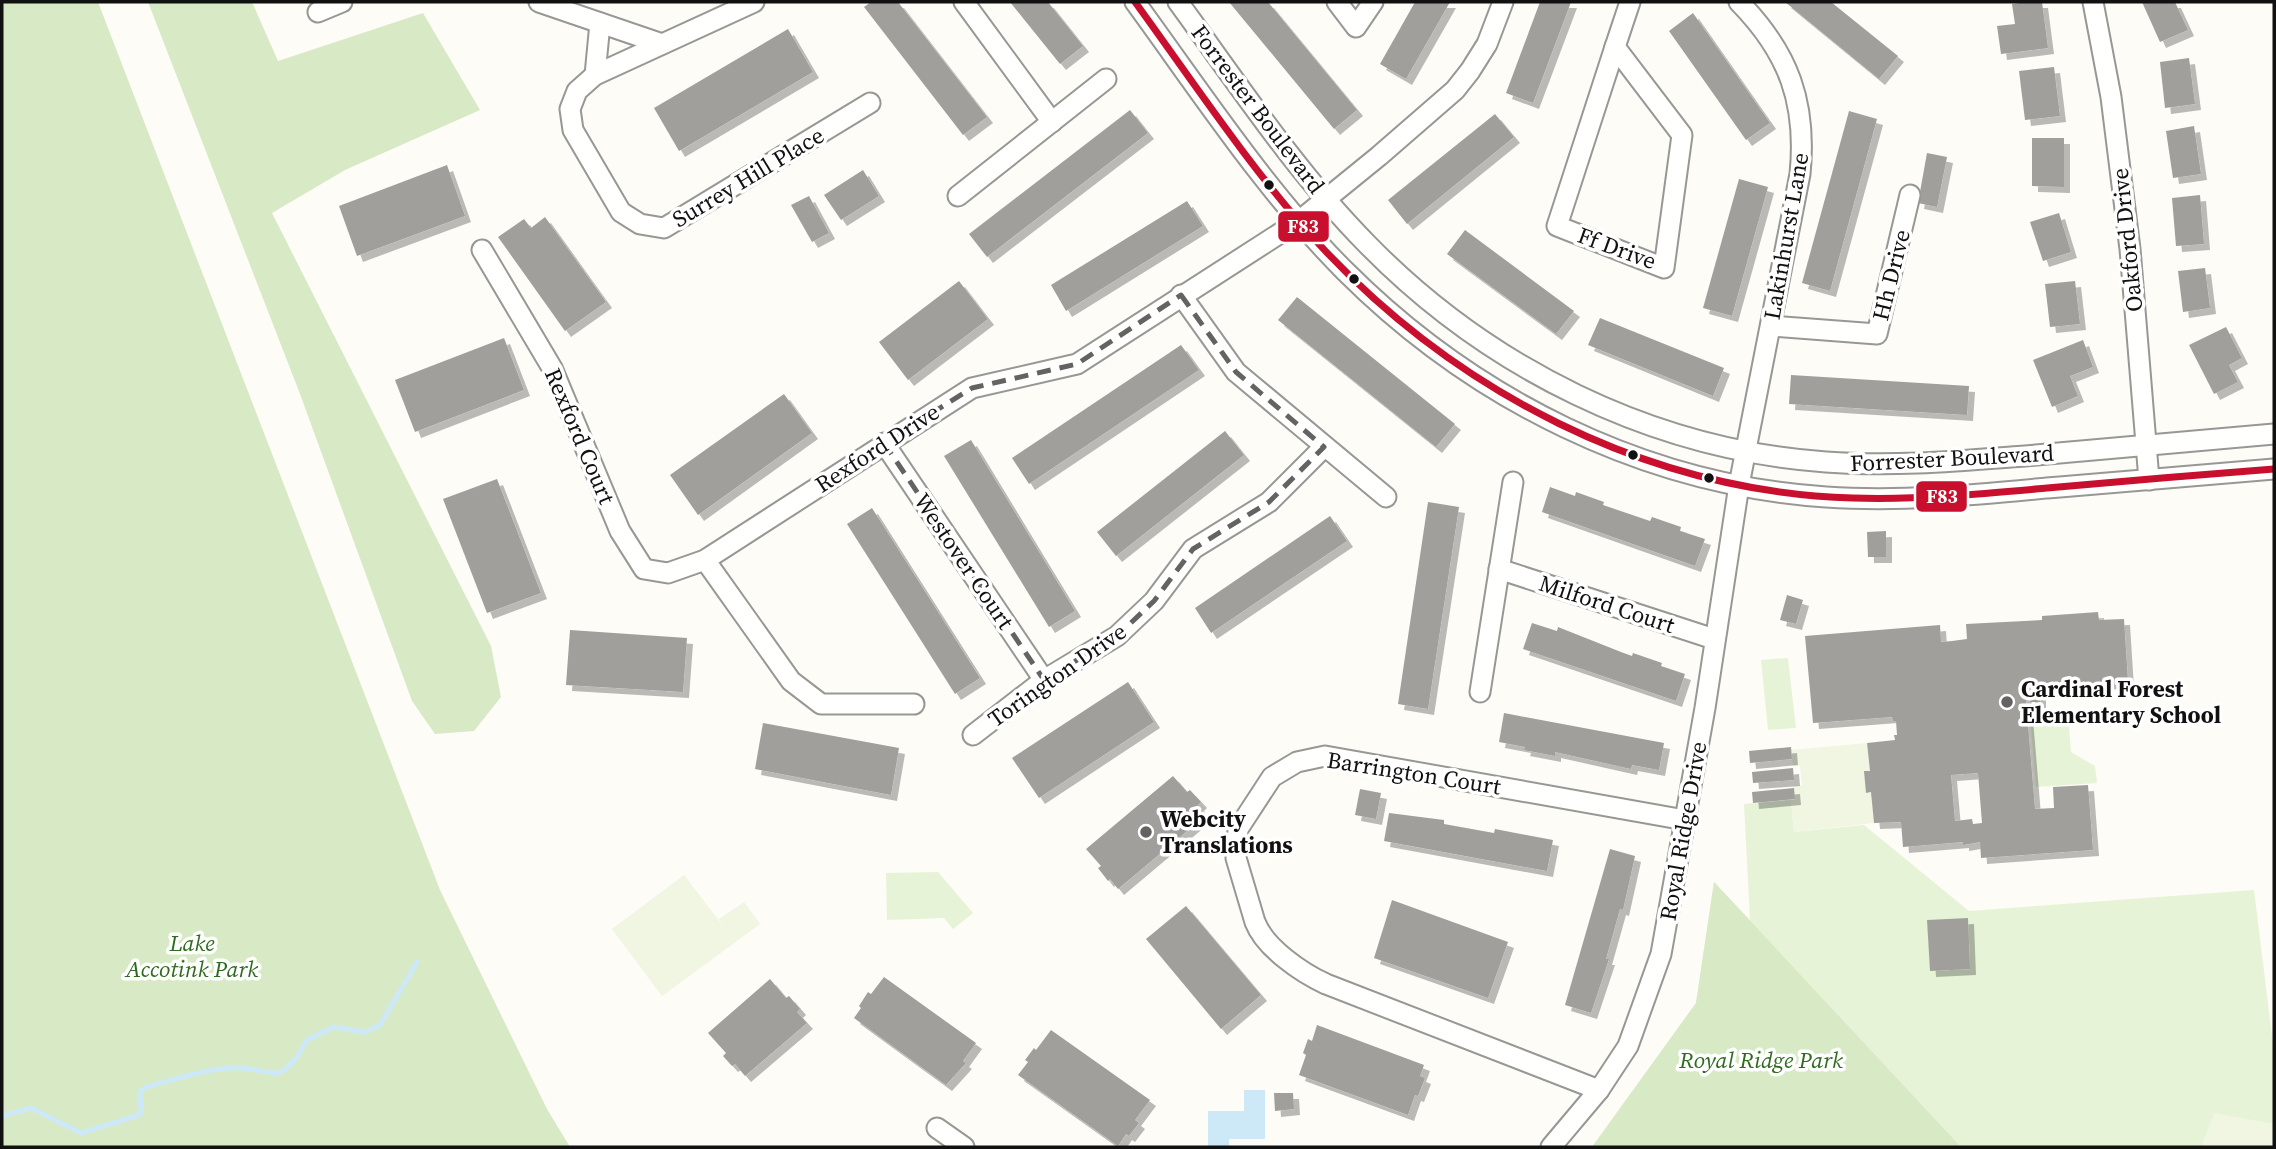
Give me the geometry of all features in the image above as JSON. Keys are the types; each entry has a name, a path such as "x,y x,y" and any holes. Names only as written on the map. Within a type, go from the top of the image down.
{"street":[{"path":"318,12 342,2"},
{"path":"539,2 662,44"},
{"path":"964,2 1052,122"},
{"name":"Forrester Boulevard","path":"1135,2 1267,181 1343,270 1406,327 1458,367 1542,417 1594,442 1649,462 1739,485 1823,497 1899,499 1953,496 2274,469"},
{"name":"Forrester Boulevard","path":"1178,2 1294,160 1368,246 1437,308 1478,338 1517,363 1608,410 1660,429 1746,452 1825,462 1898,464 2274,434"},
{"path":"1337,2 1356,27 1373,2"},
{"name":"Rexford Drive","path":"705,560 972,388 1077,364 1299,220 1420,122 1455,90 1487,44 1503,2"},
{"name":"Ff Drive","path":"1615,47 1682,135 1664,268 1557,226 1615,47 1630,2"},
{"name":"Lakinhurst Lane","path":"1739,2 1770,38 1791,79 1802,124 1803,149 1739,485"},
{"name":"Oakford Drive","path":"2093,2 2110,97 2130,249 2149,480"},
{"name":"Surrey Hill Place","path":"743,4 596,75 577,91 570,109 573,130 621,212 640,224 664,228 870,103"},
{"path":"596,75 600,23"},
{"path":"958,196 1106,79"},
{"name":"Hh Drive","path":"1771,326 1877,334 1910,195"},
{"name":"Rexford Court","path":"482,250 552,368 620,531 644,569 668,573 705,560"},
{"path":"1181,295 1236,372 1385,497"},
{"name":"Westover Court","path":"884,443 1044,680"},
{"name":"Torington Drive","path":"973,735 1044,680 1117,636 1154,601 1193,549 1269,502 1324,447"},
{"path":"1480,692 1513,482"},
{"name":"Royal Ridge Drive","path":"1551,1147 1599,1090 1628,1046 1661,954 1705,708 1739,485"},
{"path":"705,560 791,681 821,704 914,704"},
{"name":"Milford Court","path":"1499,569 1714,639"},
{"name":"Barrington Court","path":"1599,1090 1326,984 1290,962 1259,932 1255,922 1236,858 1238,829 1272,777 1297,762 1325,756 1685,820"},
{"path":"937,1128 964,1147"}],"highlighted area":[{"path":"1181,295 1236,372 1324,447 1269,502 1193,549 1154,601 1117,636 1044,680 884,443 972,388 1077,364"}],"green space":[{"name":"Lake Accotink Park","path":"2,2 98,2 440,890 547,1109 570,1147 2,1147"},
{"path":"148,2 252,2 278,61 423,13 480,110 345,170 272,213 491,646 501,697 474,731 435,734 412,701 300,394"},
{"path":"1788,658 1796,728 1768,730 1761,660"},
{"path":"2068,713 2071,752 2095,766 2097,783 2036,787 2030,716"},
{"path":"1867,743 1870,771 1865,771 1867,793 1871,792 1874,823 1794,832 1791,800 1795,799 1793,786 1802,785 1800,766 1793,766 1791,750"},
{"path":"1791,800 1794,832 1864,825 1969,911 2254,890 2274,1052 2274,1147 1592,1147 1696,1003 1714,882 1750,920 1744,804"},
{"path":"938,872 973,913 953,929 944,918 887,920 886,873"},
{"path":"684,875 723,926 719,919 744,902 760,924 662,996 612,929"},
{"name":"Royal Ridge Park","path":"1714,882 1961,1147 1592,1147 1696,1003"},
{"path":"2214,1113 2274,1124 2274,1147 2201,1147"}],"water":[{"path":"1244,1090 1265,1090 1265,1139 1229,1139 1229,1147 1208,1147 1208,1111 1244,1111"}],"building":[{"path":"871,2 898,2 987,117 963,135 864,7"},
{"path":"1010,2 1048,2 1083,46 1060,64"},
{"path":"1229,2 1268,2 1357,110 1334,129"},
{"path":"1415,2 1450,2 1406,79 1380,64"},
{"path":"1540,2 1571,2 1533,103 1506,93"},
{"path":"1785,2 1831,2 1898,56 1879,79"},
{"path":"2042,2 2048,48 2001,54 1997,26 2015,24 2012,4"},
{"path":"2142,2 2175,2 2188,30 2160,42"},
{"path":"1693,13 1770,123 1746,140 1669,31"},
{"path":"788,29 813,72 679,151 654,108"},
{"path":"2189,58 2195,104 2165,108 2160,62"},
{"path":"2054,67 2060,116 2025,120 2019,71"},
{"path":"1130,110 1148,133 987,257 969,234"},
{"path":"1849,111 1877,119 1830,291 1802,283"},
{"path":"1495,114 1514,137 1407,224 1388,200"},
{"path":"2194,126 2201,174 2173,178 2166,131"},
{"path":"2032,138 2064,138 2064,187 2032,186"},
{"path":"1927,153 1947,157 1937,207 1918,203"},
{"path":"447,165 465,216 357,256 339,206"},
{"path":"863,170 879,196 841,220 824,195"},
{"path":"1739,179 1768,187 1732,316 1703,308"},
{"path":"2200,195 2204,244 2176,246 2172,198"},
{"path":"809,196 829,233 812,242 791,205"},
{"path":"1187,201 1203,226 1066,311 1051,285"},
{"path":"2059,213 2071,252 2043,261 2030,222"},
{"path":"545,217 606,302 565,331 498,237 524,219 531,228"},
{"path":"1465,230 1574,311 1556,334 1447,254"},
{"path":"2205,268 2210,308 2183,312 2178,271"},
{"path":"959,281 988,319 908,380 879,342"},
{"path":"2075,281 2080,324 2050,327 2045,284"},
{"path":"1297,297 1455,424 1436,447 1278,320"},
{"path":"1600,318 1724,368 1713,396 1588,345"},
{"path":"2226,327 2242,358 2229,365 2238,382 2214,394 2189,345"},
{"path":"504,338 524,390 415,432 395,380"},
{"path":"2083,340 2093,367 2070,376 2078,396 2052,407 2033,360"},
{"path":"1181,345 1199,370 1029,484 1012,458"},
{"path":"1791,375 1969,386 1967,415 1789,404"},
{"path":"784,394 812,433 698,515 670,475"},
{"path":"1225,431 1244,455 1116,556 1097,532"},
{"path":"971,440 1075,611 1049,627 944,456"},
{"path":"497,479 541,593 487,613 443,499"},
{"path":"1550,487 1575,496 1576,492 1604,502 1603,505 1650,521 1652,517 1681,527 1680,531 1705,539 1695,566 1542,512"},
{"path":"1428,502 1459,507 1428,709 1398,704"},
{"path":"872,508 980,678 955,694 847,524"},
{"path":"1330,516 1347,541 1211,633 1195,608"},
{"path":"1886,531 1886,557 1868,557 1867,532"},
{"path":"1787,595 1803,600 1796,624 1780,620"},
{"path":"2098,612 2099,620 2124,619 2128,682 2025,689 2035,809 2054,808 2053,787 2088,785 2093,850 1981,858 1980,842 1903,847 1901,822 1874,823 1871,792 1866,793 1864,771 1870,771 1867,743 1895,740 1896,721 1893,721 1892,717 1813,723 1805,636 1940,625 1941,642 1967,639 1966,624 2042,620 2042,616","holes":["1978,773 1982,823 1973,824 1972,819 1955,821 1951,775"]},
{"path":"1532,623 1557,631 1558,627 1632,656 1633,653 1662,663 1661,666 1685,674 1676,701 1523,649"},
{"path":"570,630 687,638 683,692 566,685"},
{"path":"1128,682 1154,722 1039,798 1012,758"},
{"path":"2029,692 2040,692 2040,702 2030,702"},
{"path":"1504,713 1664,743 1659,770 1632,765 1631,769 1555,752 1555,756 1499,742"},
{"path":"763,723 899,748 891,795 755,769"},
{"path":"1791,747 1792,759 1750,763 1749,751"},
{"path":"1793,768 1794,780 1753,783 1752,772"},
{"name":"Webcity Translations","path":"1173,776 1187,792 1190,790 1201,802 1198,805 1206,815 1118,889 1110,879 1108,881 1098,868 1101,866 1086,849"},
{"path":"1794,788 1795,799 1753,803 1752,792"},
{"path":"1360,789 1381,793 1376,819 1355,815"},
{"path":"1389,813 1444,820 1444,824 1494,833 1495,829 1553,840 1547,871 1384,841"},
{"path":"1610,849 1635,856 1623,910 1620,909 1606,959 1609,959 1591,1013 1565,1005"},
{"path":"1392,900 1508,942 1488,998 1374,958"},
{"path":"1186,906 1261,995 1221,1029 1146,939"},
{"path":"1968,918 1970,969 1930,971 1927,920"},
{"path":"884,977 976,1043 963,1061 966,1063 946,1085 854,1018 868,992 871,994"},
{"path":"770,979 786,998 789,996 800,1009 797,1012 807,1023 745,1076 735,1064 732,1066 723,1056 726,1053 708,1033"},
{"path":"1317,1025 1424,1065 1420,1076 1425,1078 1408,1115 1299,1075 1308,1039 1312,1041"},
{"path":"1051,1030 1150,1100 1135,1120 1139,1123 1129,1136 1126,1134 1118,1146 1018,1075 1028,1062 1025,1060"},
{"path":"1274,1093 1293,1093 1294,1109 1275,1111"}],"waterway":[{"path":"2,1116 31,1108 81,1133 139,1115 140,1092 146,1087 219,1069 242,1068 280,1073 295,1060 307,1040 333,1027 365,1032 380,1025 417,962"}],"transit line":[{"name":"F83","path":"1135,2 1223,125 1292,214 1371,296 1430,344 1493,387 1560,424 1630,454 1702,477 1777,491 1853,498 1950,496 2274,469"}],"place":[{"name":"Cardinal Forest Elementary School","path":"2007,702"},
{"name":"Webcity Translations","path":"1146,832"}]}
